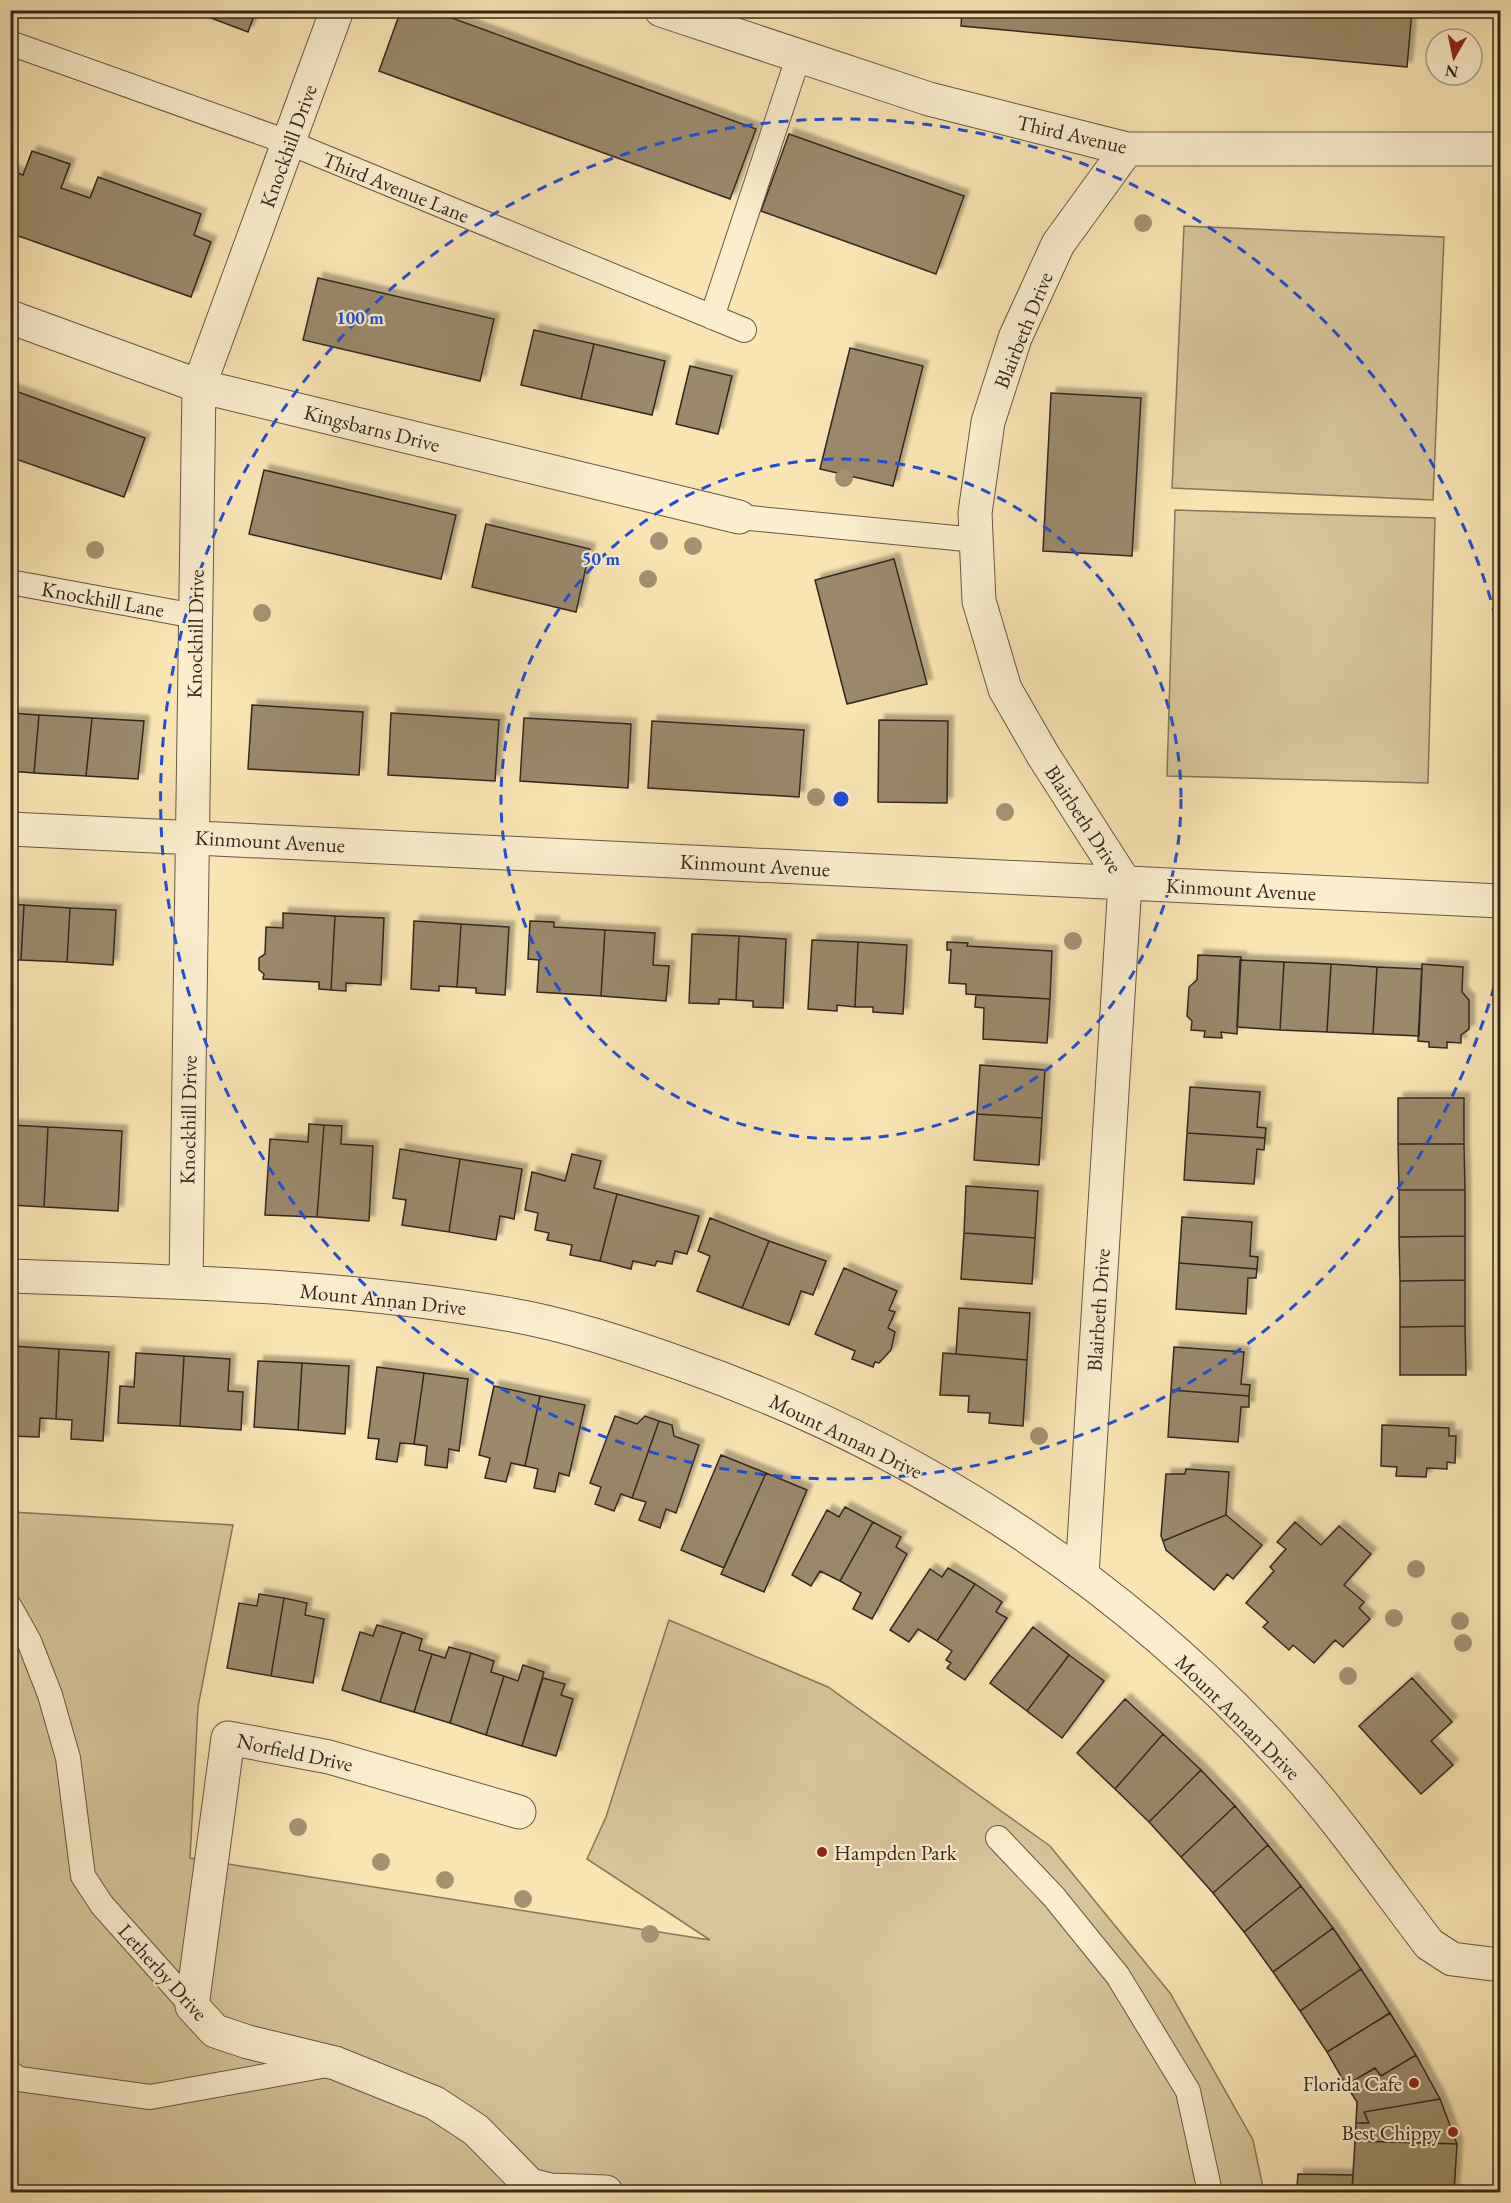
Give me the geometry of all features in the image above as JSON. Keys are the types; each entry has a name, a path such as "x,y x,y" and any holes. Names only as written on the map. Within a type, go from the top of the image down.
{"street":[{"name":"Knockhill Drive","path":"186,1282 200,386 337,10"},
{"name":"Third Avenue","path":"661,10 798,58 929,99 1127,149 1500,149"},
{"name":"Blairbeth Drive","path":"1082,1575 1125,883 1042,755 1005,689 979,601 975,513 988,422 1015,338 1058,244 1127,149"},
{"name":"Kingsbarns Drive","path":"10,317 200,386 739,517"},
{"name":"Kinmount Avenue","path":"10,829 1500,901"},
{"name":"Mount Annan Drive","path":"10,1276 186,1282 409,1299 516,1316 630,1346 721,1378 878,1446 1013,1526 1082,1575 1227,1700 1282,1756 1429,1944 1452,1959 1500,1965"},
{"name":"Norfield Drive","path":"192,2006 228,1738 329,1757 519,1812"},
{"name":"Letherby Drive","path":"192,2006 215,2031 248,2042 335,2063 435,2103 476,2130 530,2185 550,2190 606,2193"}],"lane":[{"name":"Third Avenue Lane","path":"10,43 290,143 744,330"},
{"path":"712,317 798,58"},
{"path":"739,517 976,540"},
{"name":"Knockhill Lane","path":"10,582 195,616"},
{"name":"Letherby Drive","path":"10,1607 29,1641 50,1695 68,1758 83,1876 102,1905 192,2006"},
{"path":"998,1838 1054,1897 1118,1976 1188,2091 1210,2193"},
{"path":"10,2073 19,2079 150,2097 335,2063"}],"shaded area":[{"path":"1184,226 1444,237 1433,500 1172,488"},
{"path":"1175,510 1435,518 1428,783 1167,776"},
{"name":"Hampden Park","path":"11,1512 233,1525 198,1707 190,1858 710,1940 587,1859 606,1817 669,1620 828,1687 1050,1846 1170,1993 1253,2140 1264,2192 11,2192"}],"building":[{"path":"190,10 256,10 248,32"},
{"path":"401,10 430,10 756,129 730,199 379,71"},
{"path":"913,10 934,10 932,17"},
{"path":"962,10 1412,10 1407,67 961,26"},
{"path":"789,134 964,196 936,274 761,211"},
{"path":"32,151 70,164 61,188 90,198 98,177 201,214 194,235 211,242 191,297 10,233 10,170 23,175"},
{"path":"318,278 494,319 480,381 303,340"},
{"path":"534,330 594,344 581,399 521,385"},
{"path":"594,344 665,361 652,415 581,399"},
{"path":"850,348 923,366 893,486 820,469"},
{"path":"690,366 732,376 718,434 676,424"},
{"path":"10,389 145,438 124,497 10,457"},
{"path":"1051,393 1141,398 1132,556 1043,551"},
{"path":"264,470 456,515 441,579 249,534"},
{"path":"486,524 590,549 576,612 472,587"},
{"path":"894,559 927,684 847,704 815,580"},
{"path":"252,705 363,712 359,775 248,769"},
{"path":"10,713 39,715 34,773 10,771"},
{"path":"391,713 499,720 495,781 388,775"},
{"path":"39,715 92,718 86,776 34,773"},
{"path":"92,718 144,721 138,779 86,776"},
{"path":"524,718 631,724 628,788 520,781"},
{"path":"879,720 948,721 947,803 878,802"},
{"path":"652,721 804,730 799,797 648,788"},
{"path":"10,904 24,905 21,960 10,960"},
{"path":"24,905 70,908 67,962 21,960"},
{"path":"70,908 116,910 113,965 67,962"},
{"path":"283,913 335,916 331,990 319,989 319,982 263,979 264,974 259,970 259,958 265,954 266,927 283,928"},
{"path":"335,916 384,918 381,985 346,983 346,991 331,990"},
{"path":"414,921 461,924 457,987 439,986 439,991 411,989"},
{"path":"530,921 554,922 554,927 605,930 601,996 537,992 539,960 528,959"},
{"path":"461,924 509,927 505,995 476,993 476,988 457,987"},
{"path":"605,930 655,933 653,965 669,966 666,1001 601,996"},
{"path":"692,934 739,936 736,1000 719,999 719,1004 689,1003"},
{"path":"739,936 786,939 783,1008 753,1007 753,1001 736,1000"},
{"path":"812,940 858,942 855,1007 837,1005 837,1011 808,1009"},
{"path":"858,942 907,945 903,1014 873,1012 873,1007 855,1007"},
{"path":"947,942 968,943 967,946 1052,951 1050,999 966,994 966,984 949,983 951,950 947,950"},
{"path":"1198,955 1241,957 1237,1034 1221,1032 1222,1038 1204,1037 1205,1031 1191,1030 1192,1021 1187,1016 1189,987 1197,980"},
{"path":"1240,960 1284,962 1280,1030 1237,1027"},
{"path":"1284,962 1331,964 1327,1032 1280,1030"},
{"path":"1331,964 1377,967 1373,1034 1327,1032"},
{"path":"1422,964 1463,967 1462,992 1469,1000 1469,1029 1461,1035 1461,1043 1447,1042 1447,1048 1429,1047 1429,1042 1418,1041"},
{"path":"1377,967 1422,969 1419,1036 1373,1034"},
{"path":"976,995 1050,999 1047,1043 983,1039 984,1008 975,1007"},
{"path":"980,1065 1045,1070 1042,1118 977,1114"},
{"path":"1190,1087 1260,1092 1257,1127 1266,1128 1265,1138 1187,1133"},
{"path":"1398,1098 1464,1098 1464,1144 1398,1144"},
{"path":"977,1114 1042,1118 1039,1165 974,1160"},
{"path":"309,1124 324,1125 317,1217 265,1215 270,1139 308,1142"},
{"path":"10,1125 48,1127 44,1207 10,1205"},
{"path":"324,1125 342,1126 341,1144 373,1146 369,1221 317,1217"},
{"path":"48,1127 122,1131 118,1211 44,1207"},
{"path":"1187,1133 1265,1138 1264,1150 1257,1149 1254,1184 1184,1180"},
{"path":"1398,1144 1464,1144 1465,1190 1399,1190"},
{"path":"400,1149 460,1159 449,1232 402,1225 406,1200 393,1198"},
{"path":"572,1154 601,1161 594,1188 617,1194 600,1261 570,1255 572,1245 547,1240 549,1233 535,1230 538,1213 525,1210 532,1172 565,1181"},
{"path":"460,1159 522,1169 514,1219 500,1216 496,1240 449,1232"},
{"path":"966,1186 1038,1191 1035,1238 964,1233"},
{"path":"1399,1190 1465,1190 1465,1236 1399,1237"},
{"path":"617,1194 699,1216 687,1254 675,1251 672,1264 657,1261 655,1266 633,1261 631,1269 600,1261"},
{"path":"1182,1217 1252,1222 1250,1256 1258,1257 1257,1269 1179,1263"},
{"path":"710,1218 769,1241 742,1308 697,1291 710,1256 698,1251"},
{"path":"964,1233 1035,1238 1032,1284 961,1279"},
{"path":"1465,1236 1465,1280 1400,1281 1399,1237"},
{"path":"769,1241 826,1261 813,1295 801,1291 789,1325 742,1308"},
{"path":"1179,1263 1257,1269 1256,1278 1248,1278 1246,1314 1176,1309"},
{"path":"844,1268 897,1291 889,1310 895,1312 888,1328 895,1332 891,1350 879,1363 875,1362 873,1367 852,1359 855,1351 815,1334"},
{"path":"1465,1280 1465,1326 1400,1327 1400,1281"},
{"path":"959,1308 1030,1313 1027,1360 956,1354"},
{"path":"1465,1326 1466,1375 1400,1375 1400,1327"},
{"path":"11,1346 59,1349 56,1419 40,1418 39,1437 10,1436"},
{"path":"1174,1347 1244,1352 1241,1384 1250,1385 1249,1396 1171,1390"},
{"path":"59,1349 109,1352 103,1441 71,1439 72,1420 56,1419"},
{"path":"136,1353 184,1356 180,1426 118,1423 120,1386 134,1387"},
{"path":"943,1353 1027,1360 1023,1426 989,1423 990,1413 968,1412 969,1396 940,1395"},
{"path":"184,1356 230,1359 228,1391 243,1392 241,1430 180,1426"},
{"path":"258,1361 302,1363 298,1430 254,1427"},
{"path":"302,1363 349,1366 345,1434 298,1430"},
{"path":"377,1367 424,1373 414,1444 400,1443 397,1462 376,1459 379,1439 368,1438"},
{"path":"424,1373 468,1379 459,1451 449,1449 447,1468 425,1465 427,1446 414,1444"},
{"path":"494,1386 540,1396 525,1466 511,1463 506,1482 485,1478 490,1458 479,1455"},
{"path":"1171,1390 1249,1396 1249,1407 1241,1407 1238,1442 1168,1437"},
{"path":"540,1396 585,1405 569,1476 559,1473 555,1492 534,1488 538,1469 525,1466"},
{"path":"615,1416 637,1424 645,1416 659,1421 632,1498 621,1494 614,1511 595,1504 601,1487 590,1483"},
{"path":"659,1421 672,1425 674,1436 699,1445 676,1513 666,1509 660,1528 639,1520 646,1502 632,1498"},
{"path":"1382,1425 1449,1428 1449,1436 1456,1436 1455,1463 1447,1462 1447,1469 1427,1468 1426,1477 1396,1476 1397,1467 1381,1466"},
{"path":"721,1455 766,1473 724,1568 681,1550"},
{"path":"1186,1469 1229,1472 1226,1515 1163,1541 1161,1536 1166,1474 1185,1474"},
{"path":"766,1473 807,1490 764,1592 721,1574"},
{"path":"845,1507 873,1522 840,1581 820,1571 811,1586 792,1575 827,1510 839,1517"},
{"path":"1226,1515 1262,1545 1233,1579 1227,1574 1214,1590 1166,1550 1163,1541"},
{"path":"873,1522 901,1537 896,1547 907,1554 872,1619 853,1609 861,1593 840,1581"},
{"path":"1295,1522 1321,1545 1339,1526 1371,1554 1344,1585 1364,1602 1359,1608 1370,1619 1343,1647 1335,1640 1314,1663 1293,1645 1289,1650 1263,1627 1268,1622 1246,1603 1274,1571 1270,1567 1286,1549 1277,1542"},
{"path":"948,1568 975,1584 937,1641 918,1629 909,1642 890,1630 930,1569 942,1577"},
{"path":"975,1584 1002,1602 996,1612 1007,1618 965,1680 947,1668 951,1663 946,1660 952,1651 937,1641"},
{"path":"259,1594 284,1598 271,1676 227,1668 239,1603 257,1606"},
{"path":"284,1598 307,1603 305,1615 324,1619 313,1683 271,1676"},
{"path":"377,1625 402,1632 380,1702 342,1690 360,1632 373,1636"},
{"path":"1033,1627 1069,1655 1027,1711 990,1683"},
{"path":"402,1632 422,1639 419,1650 432,1654 414,1712 380,1702"},
{"path":"449,1647 471,1653 450,1723 414,1712 432,1654 445,1658"},
{"path":"471,1653 494,1661 491,1672 504,1676 486,1735 450,1723"},
{"path":"1069,1655 1104,1681 1062,1738 1027,1711"},
{"path":"523,1665 544,1672 522,1746 486,1735 504,1676 518,1681"},
{"path":"543,1678 565,1684 561,1695 573,1699 556,1756 522,1746"},
{"path":"1412,1678 1452,1722 1431,1741 1453,1765 1421,1794 1359,1726"},
{"path":"1125,1699 1163,1734 1115,1789 1077,1753"},
{"path":"1163,1734 1201,1770 1149,1822 1115,1789"},
{"path":"1201,1770 1235,1806 1181,1857 1149,1822"},
{"path":"1235,1806 1268,1845 1213,1893 1181,1857"},
{"path":"1268,1845 1301,1886 1244,1932 1213,1893"},
{"path":"1301,1886 1333,1928 1273,1972 1244,1932"},
{"path":"1333,1928 1361,1969 1300,2011 1273,1972"},
{"path":"1361,1969 1390,2013 1327,2052 1300,2011"},
{"path":"1390,2013 1416,2055 1381,2076 1375,2068 1346,2085 1327,2052"},
{"path":"1416,2055 1440,2099 1364,2112 1369,2123 1356,2123 1357,2102 1346,2085 1375,2068 1381,2076"},
{"path":"1440,2099 1457,2144 1355,2141 1356,2123 1369,2123 1364,2112"},
{"path":"1355,2141 1457,2144 1454,2192 1352,2190"},
{"path":"1298,2174 1353,2175 1352,2190 1297,2187"}],"place":[{"name":"Hampden Park","path":"822,1852"},
{"name":"Florida Cafe","path":"1414,2083"},
{"name":"Best Chippy","path":"1453,2132"}]}
